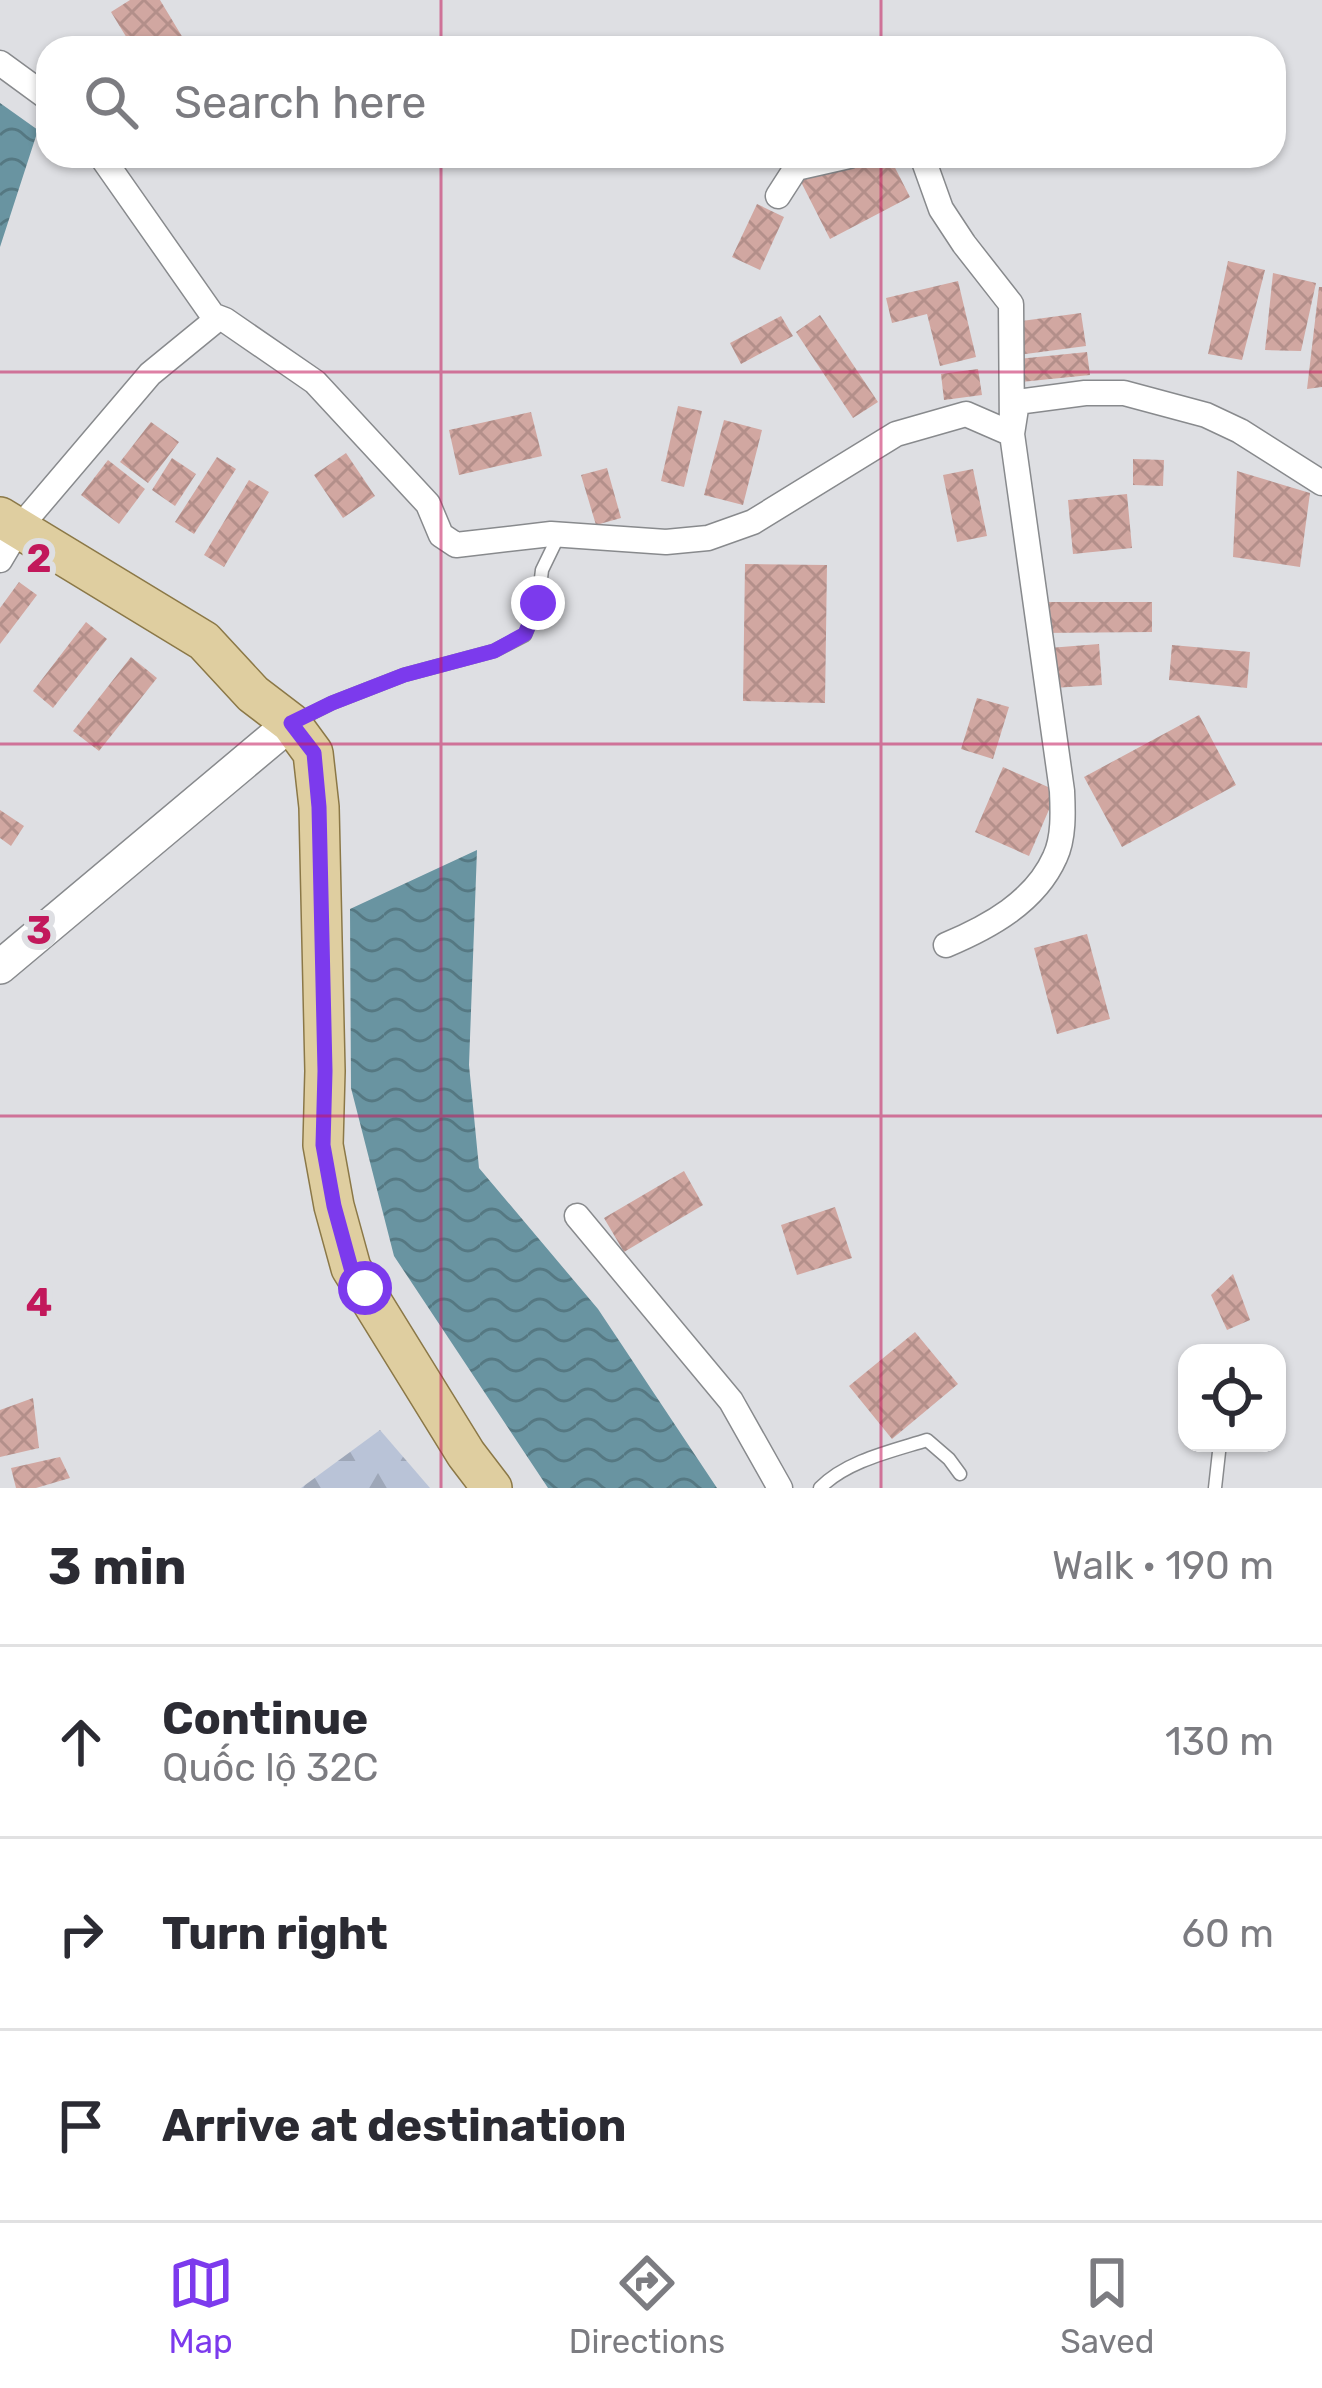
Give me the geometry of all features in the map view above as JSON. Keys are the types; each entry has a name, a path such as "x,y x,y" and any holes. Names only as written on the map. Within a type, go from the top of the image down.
{"main road":[{"path":"6,535 204,641 253,694 291,723 314,753 319,807 323,1145 334,1206 351,1268 491,1488"}],"street":[{"path":"0,63 36,89"},
{"path":"108,168 216,320"},
{"path":"778,196 796,168"},
{"path":"926,168 941,209 1011,304 1012,434 1063,821 1056,856 1029,895 988,927 946,945"},
{"path":"216,320 212,315 315,382 428,504 441,535 456,545 560,534 666,542 708,538 753,522 896,434 966,414 1012,434"},
{"path":"6,535 150,374 216,320"},
{"path":"1012,434 1017,402 1124,393 1206,415 1322,483"},
{"path":"0,967 291,723"},
{"path":"577,1216 731,1401 780,1488"}],"lane":[{"path":"291,723 404,675 494,651 525,634 538,603 542,570 560,534"},
{"path":"820,1488 880,1454 927,1440 960,1474"},
{"path":"1215,1488 1219,1452"}],"green space":[{"path":"380,1430 430,1488 301,1488"}],"water":[{"path":"0,103 36,129 36,136 0,247"},
{"path":"477,850 469,1065 479,1168 598,1309 717,1488 548,1488 394,1256 351,1088 350,909"}],"building":[{"path":"130,0 160,0 182,36 126,36 111,12"},
{"path":"824,168 895,168 910,197 830,239 800,180"},
{"path":"757,204 784,217 760,270 732,257"},
{"path":"1228,261 1265,270 1242,360 1208,354"},
{"path":"1273,273 1316,283 1301,351 1265,350"},
{"path":"958,281 976,357 940,366 927,314 892,323 886,298"},
{"path":"1319,287 1322,387 1307,389"},
{"path":"1081,313 1086,346 1018,355 1014,322"},
{"path":"820,315 878,402 853,418 796,332"},
{"path":"781,316 793,336 741,364 730,343"},
{"path":"1087,352 1090,375 1021,382 1018,359"},
{"path":"978,369 982,395 944,400 941,374"},
{"path":"678,406 702,411 684,487 661,481"},
{"path":"531,412 542,456 459,475 449,430"},
{"path":"724,420 762,430 743,505 704,495"},
{"path":"151,422 179,442 148,483 120,462"},
{"path":"346,453 375,496 343,518 314,475"},
{"path":"217,457 236,469 194,534 175,522"},
{"path":"172,458 196,474 175,506 152,490"},
{"path":"1133,459 1164,460 1163,486 1133,485"},
{"path":"108,460 145,489 119,524 81,495"},
{"path":"607,468 621,518 596,525 581,475"},
{"path":"973,469 987,536 957,542 943,475"},
{"path":"1237,471 1310,493 1300,567 1233,557"},
{"path":"249,480 269,492 224,567 204,555"},
{"path":"1127,494 1132,548 1073,554 1068,500"},
{"path":"745,564 827,565 825,703 743,701"},
{"path":"19,582 37,595 0,644 0,608"},
{"path":"1038,602 1152,602 1152,632 1039,633"},
{"path":"86,622 107,639 53,708 33,691"},
{"path":"1099,644 1102,685 1052,688 1049,648"},
{"path":"1172,645 1250,652 1247,688 1169,680"},
{"path":"131,657 157,678 99,751 73,731"},
{"path":"977,698 1009,707 993,759 961,749"},
{"path":"1199,715 1236,785 1122,847 1084,777"},
{"path":"1003,767 1057,791 1029,856 975,832"},
{"path":"0,810 24,826 11,846 0,838"},
{"path":"1087,934 1110,1019 1057,1034 1034,948"},
{"path":"684,1171 703,1205 624,1252 604,1218"},
{"path":"835,1207 852,1258 797,1275 781,1225"},
{"path":"1233,1274 1250,1320 1227,1330 1211,1295"},
{"path":"915,1332 958,1384 892,1439 849,1386"},
{"path":"33,1398 39,1448 0,1457 0,1410"},
{"path":"60,1457 70,1478 36,1488 16,1488 11,1468"}],"route":[{"path":"365,1288 351,1268 323,1145 319,807 314,753 291,723 404,675 494,651 525,634 538,603"}]}
